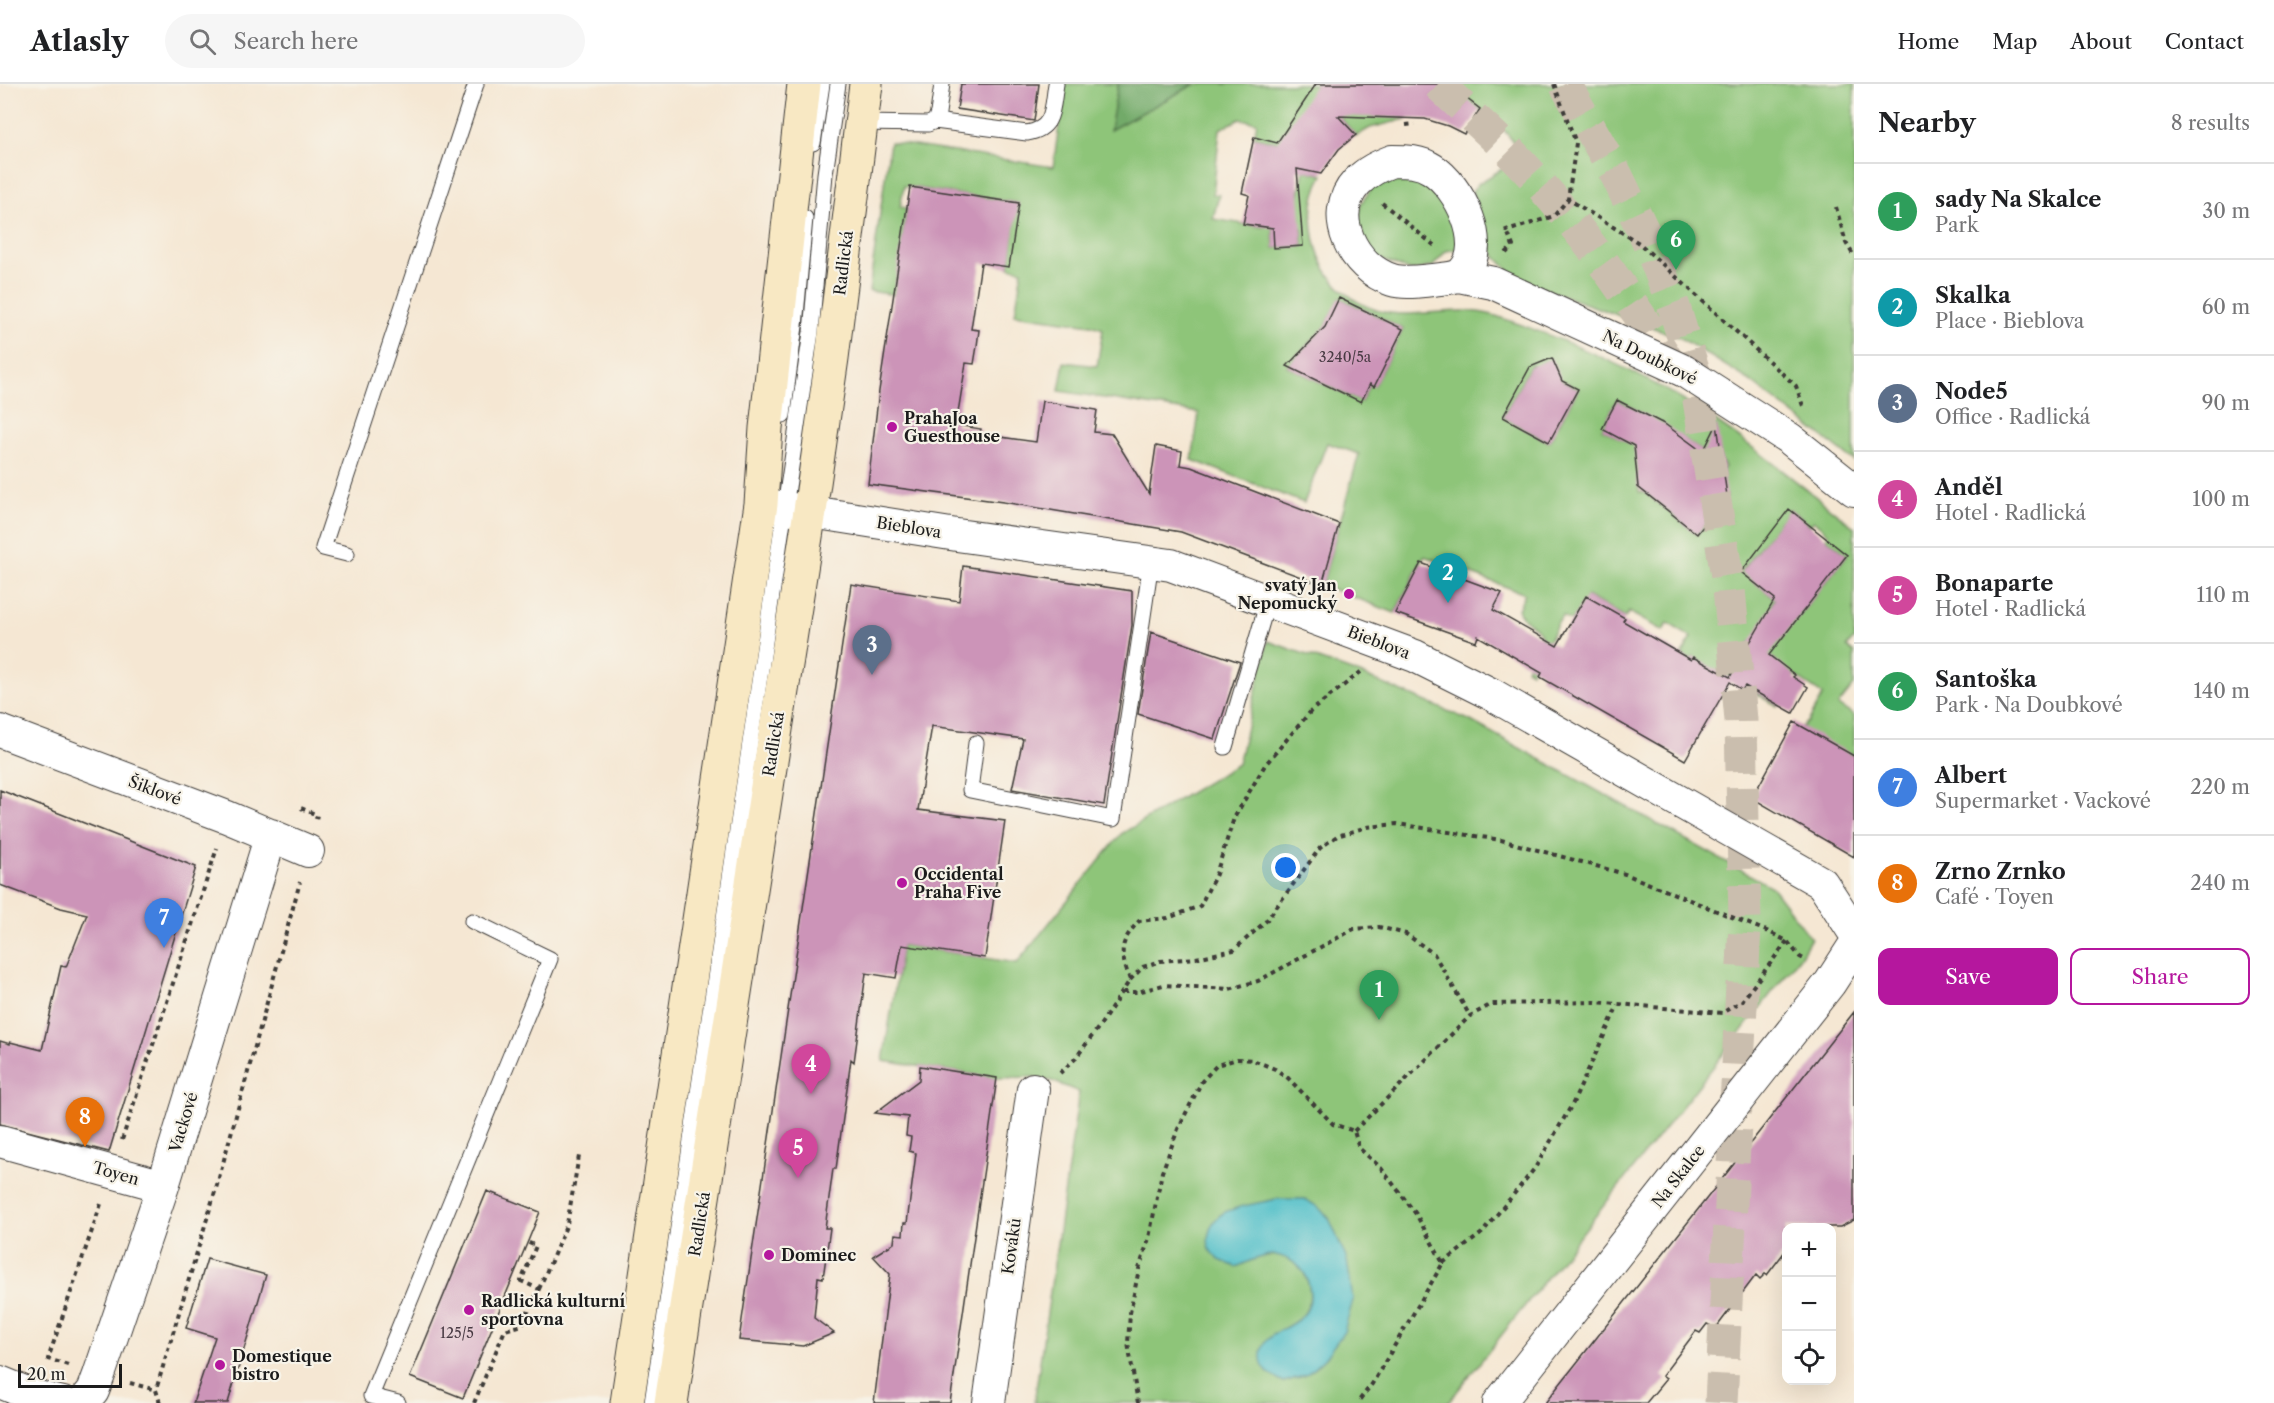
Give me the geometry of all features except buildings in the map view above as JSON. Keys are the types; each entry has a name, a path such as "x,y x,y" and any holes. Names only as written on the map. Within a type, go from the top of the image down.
{"main road":[{"name":"Radlická","path":"671,1403 782,507 766,428 804,84"},
{"name":"Radlická","path":"627,1403 782,507 832,358 866,84"}],"street":[{"path":"1392,161 1418,163 1433,169 1448,182 1464,209 1473,232 1473,270 1413,282 1393,280 1370,268 1356,253 1345,233 1342,216 1356,183 1372,169 1392,161"},
{"name":"Na Doubkové","path":"1473,270 1684,371 1790,439 1854,490"},
{"name":"Bieblova","path":"782,507 957,535 1171,565 1375,640 1415,656 1491,694 1822,883 1854,932"},
{"name":"Šiklové","path":"0,731 227,817 308,851"},
{"name":"Vackové","path":"83,1403 93,1391 99,1375 163,1186 271,835"},
{"name":"Na Skalce","path":"1499,1403 1830,983 1854,946"},
{"name":"Kováků","path":"989,1403 1033,1089"},
{"name":"Toyen","path":"0,1141 163,1186"},
{"path":"0,1382 49,1399"}],"lane":[{"path":"347,554 323,548 476,84"},
{"path":"812,154 822,84"},
{"path":"638,1403 811,332 825,174 838,84"},
{"path":"935,121 942,84"},
{"path":"860,123 928,124 935,121 1027,133 1044,128 1048,122 1056,84"},
{"path":"652,1403 782,507 806,206"},
{"path":"976,742 970,790 1113,819 1151,562"},
{"path":"1226,747 1268,601"},
{"path":"398,1403 371,1396 550,958 472,921"},
{"path":"0,1393 49,1399"}],"path":[{"path":"1501,221 1508,231 1534,224 1554,216 1568,199 1576,143 1554,84"},
{"path":"1406,125 1415,124"},
{"path":"1356,183 1451,259 1473,270"},
{"path":"1568,199 1639,243 1796,386 1805,415 1790,439"},
{"path":"1836,207 1846,243 1854,255"},
{"path":"1130,980 1122,956 1126,934 1139,921 1168,918 1200,906 1216,874 1234,818 1265,765 1311,711 1360,674 1375,640"},
{"path":"160,1403 156,1390 217,1185 317,815 291,805"},
{"path":"156,1390 48,1359 113,1171 227,817"},
{"path":"1033,1089 1052,1081 1075,1059 1130,980 1143,967 1160,961 1196,958 1234,950 1266,921 1320,848 1337,836 1367,827 1397,824 1501,840 1624,874 1769,932 1787,941 1800,957 1807,960"},
{"path":"1123,992 1138,992 1163,985 1229,989 1258,981 1354,929 1379,927 1406,934 1434,954 1470,1016"},
{"path":"1354,1131 1470,1016 1492,1004 1595,1002 1722,1013 1742,1001 1787,941"},
{"path":"1357,1403 1372,1384 1443,1263 1482,1233 1535,1168 1573,1103 1618,1005"},
{"path":"1138,1403 1128,1343 1130,1313 1139,1269 1149,1238 1162,1172 1178,1129 1202,1081 1217,1065 1238,1059 1253,1060 1275,1069 1288,1078 1333,1124 1354,1131"},
{"path":"1354,1131 1359,1148 1381,1168 1416,1214 1443,1263"},
{"path":"474,1403 505,1330 522,1325 567,1224 579,1156"},
{"path":"527,1242 536,1246 521,1281 538,1289"}],"green space":[{"path":"1065,84 1118,84 1111,129 1195,84 1405,84 1406,119 1370,128 1356,136 1332,108 1280,143 1254,137 1257,122 1240,119 1220,129 1213,194 1219,195 1213,219 1262,227 1293,222 1304,170 1323,175 1313,205 1312,222 1319,254 1335,283 1365,306 1384,312 1402,314 1477,312 1496,316 1594,354 1641,376 1708,416 1772,462 1854,527 1854,639 1847,647 1854,653 1854,685 1838,705 1854,716 1854,756 1796,732 1808,722 1823,695 1794,675 1777,706 1693,657 1691,660 1682,654 1692,638 1668,623 1663,631 1629,612 1625,618 1587,596 1572,621 1562,616 1531,672 1526,669 1538,650 1542,638 1538,630 1521,615 1518,609 1525,594 1424,556 1395,613 1322,585 1359,454 1327,443 1304,503 1192,460 1199,413 1059,391 1064,362 1097,366 1103,329 1091,325 1015,314 1022,270 1009,267 1018,203 904,186 900,207 907,208 895,295 869,291 890,142 1053,167","holes":["1302,228 1303,246 1274,248 1273,230","1340,298 1403,329 1374,386 1370,384 1361,402 1287,366 1325,327","1546,361 1555,377 1578,389 1549,442 1503,417 1531,365 1537,367","1617,400 1646,415 1631,444 1602,429","1679,435 1703,452 1719,457 1725,467 1716,480 1727,496 1697,534 1644,492 1639,492 1638,483","1790,509 1810,525 1814,521 1829,534 1826,538 1847,555 1795,621 1772,603 1775,599 1741,571","1751,641 1776,661 1760,688 1732,673"]},
{"path":"1118,84 1195,84 1110,130"},
{"path":"1449,84 1854,84 1854,461 1749,380 1679,337 1517,279 1495,256 1486,239 1472,191 1479,183 1523,156 1510,137 1496,123 1481,110 1461,99 1464,94 1460,88"},
{"path":"1410,171 1454,206 1458,249 1446,251 1433,266 1411,271 1377,258 1364,239 1359,221 1361,203 1378,180"},
{"path":"1268,641 1360,674 1469,720 1772,887 1811,938 1800,957 1448,1403 1034,1403 1079,1092 1052,1081 1034,1077 997,1078 883,1061 902,945 1017,963 1121,834 1238,764","holes":["1276,1199 1305,1199 1324,1359 1306,1375 1284,1382 1279,1331 1303,1316 1309,1304 1309,1285 1306,1276 1294,1262 1277,1255 1261,1257 1236,1267 1224,1213"]}],"water":[{"path":"1276,1199 1305,1199 1329,1218 1347,1260 1353,1300 1344,1332 1324,1359 1306,1375 1284,1382 1270,1375 1264,1368 1261,1353 1265,1343 1272,1335 1292,1324 1308,1308 1310,1296 1305,1275 1293,1262 1275,1255 1258,1258 1236,1267 1218,1259 1213,1254 1208,1241 1214,1221 1225,1212"}],"tunnel":[{"path":"1438,84 1497,139 1572,222 1629,299 1679,381"},
{"path":"1565,84 1617,176 1648,241 1674,307 1695,375 1729,589 1741,720 1745,926 1721,1403"}],"place":[{"name":"Santoška","path":"1676,270"},
{"name":"PrahaJoa Guesthouse","path":"892,427"},
{"name":"svatý Jan Nepomucký","path":"1349,594"},
{"name":"Skalka","path":"1448,603"},
{"name":"Node5","path":"872,675"},
{"name":"Occidental Praha Five","path":"902,883"},
{"name":"Albert","path":"164,948"},
{"name":"sady Na Skalce","path":"1379,1020"},
{"name":"Anděl","path":"811,1094"},
{"name":"Zrno Zrnko","path":"85,1147"},
{"name":"Bonaparte","path":"798,1178"},
{"name":"Dominec","path":"769,1255"},
{"name":"Radlická kulturní sportovna","path":"469,1310"},
{"name":"Domestique bistro","path":"220,1365"}]}
